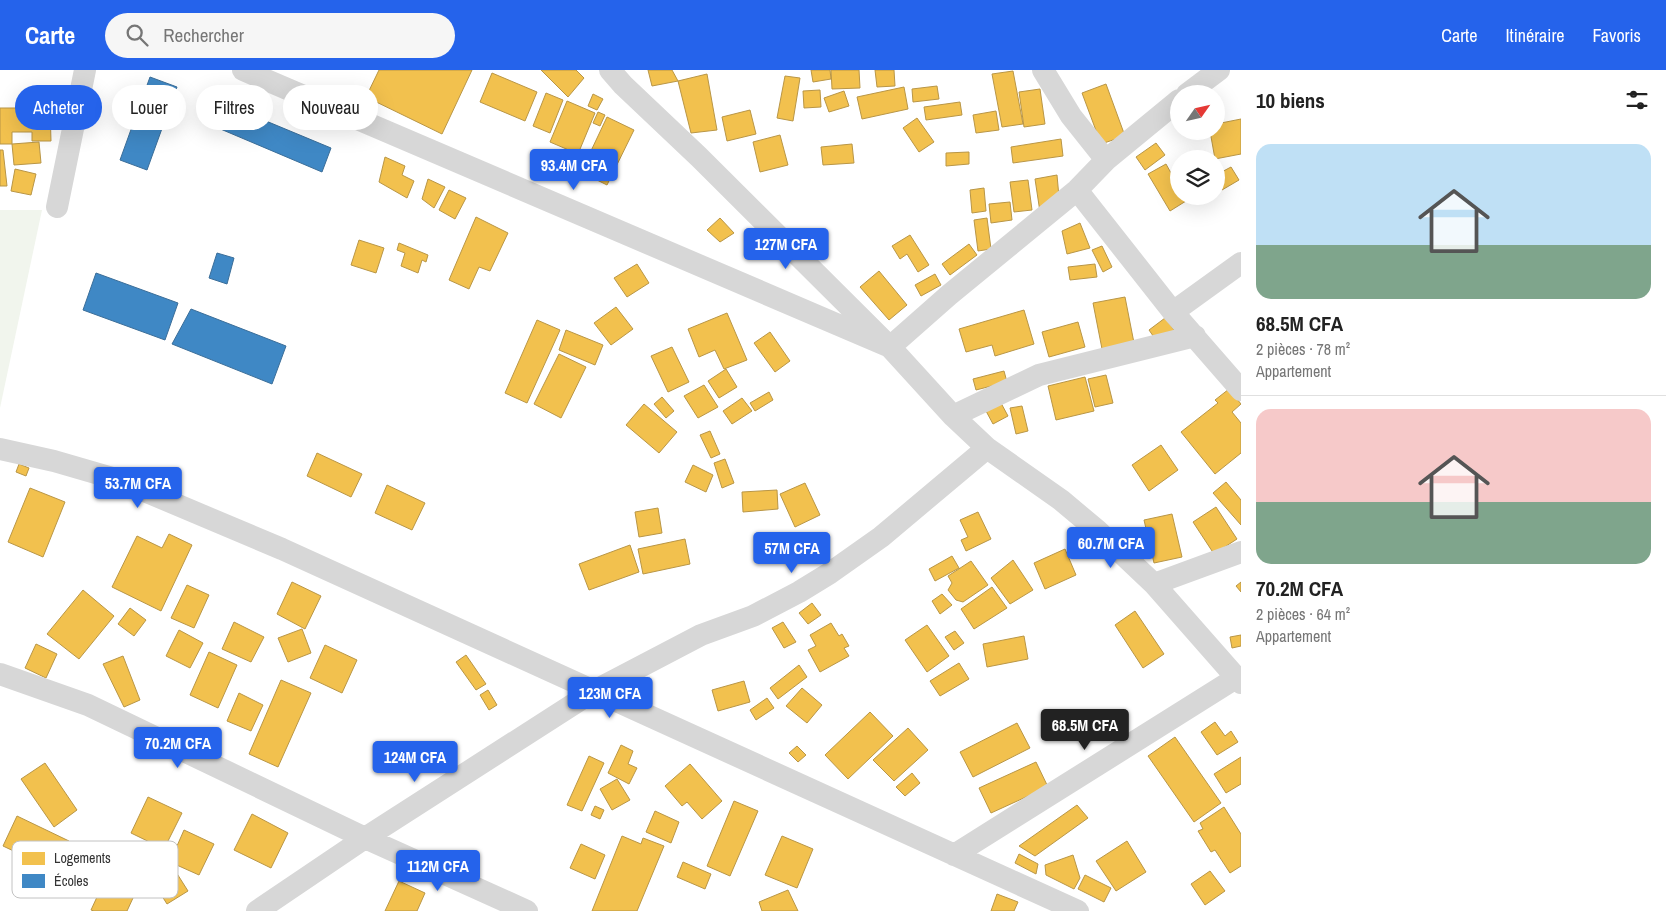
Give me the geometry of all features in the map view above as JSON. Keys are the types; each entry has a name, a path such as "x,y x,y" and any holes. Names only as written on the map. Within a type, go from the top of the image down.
{"street":[{"path":"57,207 84,70"},
{"path":"243,70 890,347"},
{"path":"610,70 623,85 699,157 890,347 953,416 987,448 1061,500 1098,531 1154,584 1238,680 954,855"},
{"path":"1043,70 1071,116 1106,160"},
{"path":"1199,85 1219,70"},
{"path":"890,347 949,295 1077,190 1106,160 1170,107"},
{"path":"1077,190 1173,312 1241,390"},
{"path":"1173,312 1241,263"},
{"path":"953,416 1038,375 1195,336"},
{"path":"257,911 365,838 594,691 701,635 753,616 799,592 881,537 987,448"},
{"path":"0,449 54,461 116,479 282,549 1078,911"},
{"path":"1154,584 1241,552"},
{"path":"0,674 88,705 365,838 527,911"}],"shaded area":[{"path":"0,210 42,210 0,408"}],"building: Logements":[{"path":"379,70 472,70 442,134 378,103 378,85 372,85"},
{"path":"541,70 576,70 584,78 568,97"},
{"path":"648,70 672,70 678,81 652,86"},
{"path":"811,70 830,70 831,79 813,82"},
{"path":"831,70 859,70 860,88 832,89"},
{"path":"875,70 894,70 895,86 877,87"},
{"path":"1013,71 1023,124 1002,127 992,74"},
{"path":"492,73 537,92 525,121 480,102"},
{"path":"707,74 717,130 691,133 678,81"},
{"path":"785,76 800,78 793,121 777,118"},
{"path":"1106,84 1125,136 1101,144 1082,93"},
{"path":"937,86 939,99 913,102 912,89"},
{"path":"904,87 908,109 862,119 857,97"},
{"path":"1040,89 1045,124 1024,127 1019,92"},
{"path":"820,90 821,107 804,108 803,91"},
{"path":"844,91 849,106 829,112 824,98"},
{"path":"546,93 563,100 550,133 533,126"},
{"path":"593,94 603,99 597,110 588,106"},
{"path":"567,101 595,113 578,154 550,142"},
{"path":"960,102 962,115 926,120 924,107"},
{"path":"0,108 15,108 15,130 51,130 51,141 32,141 32,132 12,132 12,144 0,144"},
{"path":"750,110 756,134 727,141 722,117"},
{"path":"996,111 999,130 976,133 973,115"},
{"path":"598,112 605,115 600,126 593,123"},
{"path":"607,117 634,130 607,185 581,172"},
{"path":"917,118 934,142 919,152 903,128"},
{"path":"1241,119 1241,154 1225,157 1225,150 1213,150 1212,140 1225,140 1225,122"},
{"path":"780,135 788,165 760,172 753,142"},
{"path":"1061,139 1063,156 1013,163 1011,147"},
{"path":"39,142 41,163 14,165 12,144"},
{"path":"1156,143 1165,155 1145,170 1136,157"},
{"path":"852,144 854,163 823,165 821,147"},
{"path":"0,150 3,150 7,186 0,186"},
{"path":"969,152 969,164 946,166 946,153"},
{"path":"385,157 405,166 402,175 414,181 407,198 379,182"},
{"path":"1166,164 1170,171 1170,205 1180,205 1170,211 1148,174"},
{"path":"1231,167 1239,180 1225,188 1225,170"},
{"path":"15,169 36,174 31,195 11,191"},
{"path":"1057,175 1059,197 1040,212 1035,179"},
{"path":"428,179 445,187 434,208 422,199"},
{"path":"1028,180 1032,210 1014,212 1010,182"},
{"path":"984,188 986,211 972,213 970,190"},
{"path":"449,190 466,198 455,219 439,210"},
{"path":"1010,202 1012,220 991,223 989,204"},
{"path":"476,217 508,233 490,271 479,267 469,289 449,280"},
{"path":"720,218 734,233 720,242 707,230"},
{"path":"987,218 991,249 978,251 974,220"},
{"path":"1080,223 1090,248 1067,254 1062,231"},
{"path":"910,235 929,265 918,272 907,254 900,259 892,246"},
{"path":"359,240 384,248 376,273 351,265"},
{"path":"399,243 428,255 426,262 422,260 418,273 401,266 405,253 397,250"},
{"path":"969,244 977,255 950,275 942,264"},
{"path":"1102,246 1112,267 1103,272 1092,250"},
{"path":"637,264 649,283 627,297 614,278"},
{"path":"1095,264 1097,277 1070,280 1068,267"},
{"path":"879,271 907,305 889,320 860,287"},
{"path":"935,274 941,285 921,296 915,285"},
{"path":"1125,297 1135,348 1103,354 1093,303"},
{"path":"616,307 633,329 611,345 594,323"},
{"path":"1024,310 1034,344 995,356 992,345 966,352 959,329"},
{"path":"727,313 747,360 724,369 715,350 699,357 688,329"},
{"path":"1165,318 1175,331 1158,343 1149,330"},
{"path":"537,320 560,330 527,403 505,393"},
{"path":"1078,322 1085,347 1049,357 1042,332"},
{"path":"566,330 603,345 595,365 559,350"},
{"path":"770,332 790,361 775,372 754,343"},
{"path":"672,347 689,382 668,392 651,356"},
{"path":"559,354 586,367 561,418 534,404"},
{"path":"726,369 737,387 719,398 708,381"},
{"path":"1004,371 1007,382 976,390 973,379"},
{"path":"1106,375 1113,403 1095,407 1088,379"},
{"path":"1085,377 1094,411 1056,420 1048,386"},
{"path":"704,385 718,407 698,418 684,396"},
{"path":"1229,389 1241,404 1232,412 1241,423 1241,453 1215,474 1181,432 1218,403 1215,400"},
{"path":"769,392 773,400 755,411 750,403"},
{"path":"662,397 674,411 666,418 654,404"},
{"path":"742,398 752,411 732,424 723,411"},
{"path":"1001,403 1008,416 993,424 986,411"},
{"path":"644,404 677,432 659,453 626,425"},
{"path":"1022,406 1028,431 1016,434 1010,408"},
{"path":"710,431 720,454 711,458 700,435"},
{"path":"1161,445 1178,470 1149,491 1132,465"},
{"path":"317,453 362,474 351,497 307,476"},
{"path":"725,459 734,483 722,488 714,463"},
{"path":"19,464 29,468 26,476 16,472"},
{"path":"693,465 713,475 706,492 685,482"},
{"path":"1226,482 1241,500 1241,525 1213,493"},
{"path":"805,483 820,515 795,527 780,494"},
{"path":"387,485 425,503 412,530 375,513"},
{"path":"30,488 65,502 43,557 8,542"},
{"path":"777,490 778,509 743,512 742,492"},
{"path":"1216,507 1237,539 1214,554 1193,522"},
{"path":"658,508 662,533 639,537 635,512"},
{"path":"978,512 991,539 966,551 961,540 968,537 960,520"},
{"path":"1172,514 1182,557 1154,563 1144,520"},
{"path":"169,534 192,545 161,611 112,587 137,536 162,548"},
{"path":"685,539 690,564 643,574 638,549"},
{"path":"630,545 639,572 589,590 579,564"},
{"path":"1065,549 1076,575 1045,589 1034,563"},
{"path":"952,556 959,568 935,581 929,569"},
{"path":"1013,560 1033,590 1010,604 991,578"},
{"path":"971,561 988,585 963,602 956,600 948,590 952,583 948,576"},
{"path":"292,582 321,596 305,629 277,614"},
{"path":"1241,582 1241,592 1236,586"},
{"path":"187,585 209,595 194,628 171,618"},
{"path":"992,587 1007,608 974,629 961,609"},
{"path":"83,590 114,616 79,659 47,634"},
{"path":"942,594 952,605 940,614 932,601"},
{"path":"812,603 821,615 808,624 799,613"},
{"path":"130,608 146,620 134,636 118,624"},
{"path":"1135,611 1164,654 1143,668 1115,625"},
{"path":"234,622 264,637 251,662 222,649"},
{"path":"783,622 796,642 784,648 772,628"},
{"path":"831,623 839,636 842,634 849,646 844,648 849,656 820,672 808,650 816,646 810,635"},
{"path":"927,625 949,656 927,672 905,640"},
{"path":"302,629 311,653 288,662 278,638"},
{"path":"179,630 203,643 190,668 166,656"},
{"path":"955,631 964,643 954,650 945,637"},
{"path":"1241,635 1241,646 1232,648 1230,637"},
{"path":"1024,636 1028,659 987,667 983,644"},
{"path":"36,644 57,654 46,678 25,668"},
{"path":"325,645 357,660 342,693 310,678"},
{"path":"209,652 237,665 218,708 190,695"},
{"path":"466,655 486,684 476,690 456,662"},
{"path":"123,656 140,700 124,707 103,664"},
{"path":"959,663 969,679 940,696 930,681"},
{"path":"799,665 807,677 778,699 770,688"},
{"path":"281,680 311,693 278,767 249,754"},
{"path":"744,681 750,702 718,711 712,690"},
{"path":"802,688 822,705 807,723 786,706"},
{"path":"488,690 497,705 489,710 480,695"},
{"path":"239,693 263,705 251,731 227,721"},
{"path":"767,698 774,708 756,720 750,710"},
{"path":"870,712 893,736 848,779 825,755"},
{"path":"1215,722 1225,736 1231,731 1238,742 1217,755 1201,732"},
{"path":"1017,723 1030,748 973,777 960,752"},
{"path":"908,728 928,750 894,781 873,760"},
{"path":"1175,737 1221,803 1194,822 1148,756"},
{"path":"621,745 633,751 628,764 637,768 629,784 608,773"},
{"path":"797,746 806,755 798,762 789,753"},
{"path":"589,756 604,763 582,811 567,805"},
{"path":"1241,757 1241,784 1226,793 1214,774"},
{"path":"1036,762 1048,787 991,813 979,788"},
{"path":"45,763 77,810 54,827 21,779"},
{"path":"690,764 722,801 702,819 687,802 682,806 665,786"},
{"path":"912,773 920,783 905,796 896,787"},
{"path":"617,779 630,800 612,810 600,789"},
{"path":"148,797 182,813 168,841 148,841 131,833"},
{"path":"734,801 758,811 730,876 707,866"},
{"path":"1077,805 1088,818 1035,856 1019,846"},
{"path":"595,806 604,810 600,819 591,815"},
{"path":"1224,807 1241,834 1241,866 1230,873 1215,850 1211,852 1198,831 1203,829 1200,823"},
{"path":"655,811 679,822 671,843 646,832"},
{"path":"252,814 288,833 271,868 234,850"},
{"path":"17,816 69,841 12,841 12,850 3,846"},
{"path":"184,830 214,844 199,875 178,866 178,844"},
{"path":"622,836 641,844 643,838 664,846 637,911 592,911"},
{"path":"782,836 813,849 797,888 765,875"},
{"path":"1127,841 1146,872 1116,891 1096,861"},
{"path":"581,844 605,855 595,879 570,868"},
{"path":"1019,854 1038,864 1036,874 1015,863"},
{"path":"1073,855 1080,878 1074,889 1046,875 1045,865"},
{"path":"683,862 711,874 705,889 677,877"},
{"path":"1210,871 1225,891 1205,905 1191,884"},
{"path":"178,875 188,891 178,897"},
{"path":"1085,875 1111,888 1104,902 1078,889"},
{"path":"399,881 425,893 417,911 385,911"},
{"path":"788,890 798,911 762,911 759,902"},
{"path":"997,894 1018,902 1014,911 991,911"},
{"path":"97,898 133,898 127,911 91,910"},
{"path":"163,898 177,898 167,904"}],"building: Écoles":[{"path":"150,77 172,85 147,85"},
{"path":"273,124 283,128 283,130 288,130 331,148 322,172 223,130 273,130"},
{"path":"131,130 161,130 147,170 120,160"},
{"path":"217,253 234,258 227,284 209,278"},
{"path":"96,273 178,303 165,340 83,310"},
{"path":"191,309 286,346 272,384 172,344"}]}
